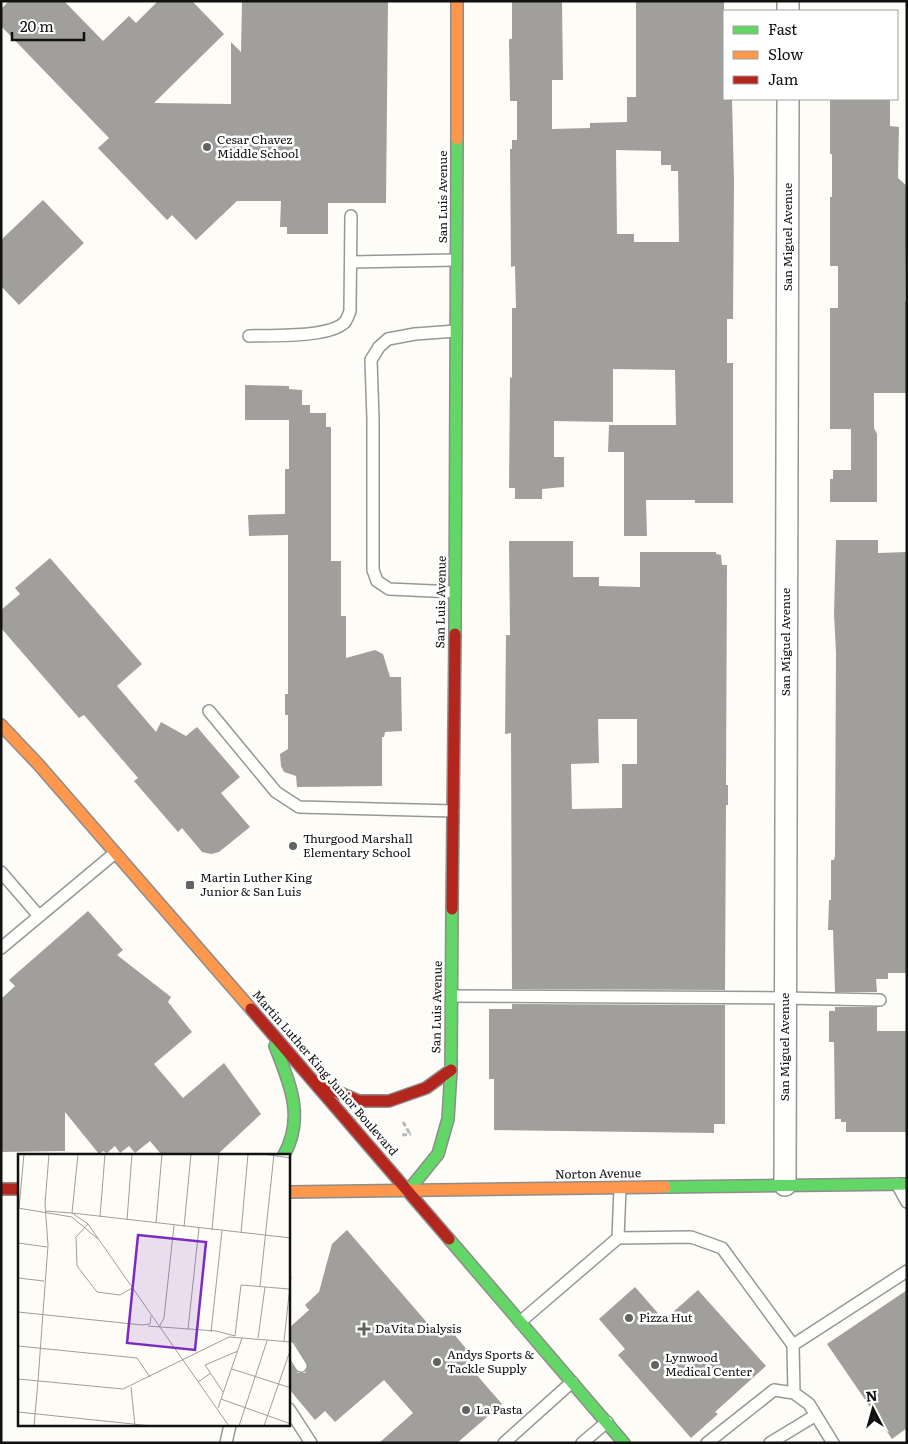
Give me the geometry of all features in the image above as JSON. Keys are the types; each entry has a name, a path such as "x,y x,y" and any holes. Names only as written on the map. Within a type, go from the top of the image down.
{"street":[{"name":"San Luis Avenue","path":"408,1191 438,1154 448,1120 455,592 457,1"},
{"name":"San Miguel Avenue","path":"785,1185 788,100"},
{"name":"Martin Luther King Junior Boulevard","path":"1,725 115,852 266,1026 624,1443"},
{"path":"266,1026 287,1078 294,1103 294,1131 291,1145 285,1154"},
{"path":"316,1084 359,1101 389,1102 426,1088 450,1070"},
{"name":"Norton Avenue","path":"290,1192 902,1184"},
{"path":"1,1189 18,1190"}],"lane":[{"path":"249,336 327,332 344,322 350,311 351,216"},
{"path":"351,262 457,260"},
{"path":"455,592 389,589 377,581 373,570 371,360 379,347 388,339 415,334 456,331"},
{"path":"209,711 276,792 299,807 453,812"},
{"path":"1,948 115,852"},
{"path":"1,872 39,916"},
{"path":"451,996 880,1000"},
{"path":"902,1184 907,1202"},
{"path":"618,1238 620,1188"},
{"path":"520,1322 618,1238 691,1237 722,1248 793,1345 794,1393"},
{"path":"793,1345 907,1271"},
{"path":"290,1349 301,1366"},
{"path":"504,1443 572,1382"},
{"path":"707,1443 774,1390 794,1393 809,1404 833,1443"},
{"path":"290,1411 312,1443"},
{"path":"770,1443 816,1415"},
{"path":"582,1443 607,1422"},
{"path":"226,1443 230,1426"}],"path":[{"path":"402,1135 419,1136"}],"building":[{"path":"9,1 64,1 103,41 129,16 136,23 158,1 192,1 224,34 154,103 231,104 231,42 241,52 242,1 388,1 386,203 328,203 328,234 287,234 287,227 280,227 281,201 237,201 196,240 172,215 167,220 98,148 109,138 1,26 1,9"},
{"path":"512,1 562,1 563,80 552,80 552,129 590,128 590,123 627,122 627,97 636,97 636,1 724,1 723,100 732,100 734,181 733,319 727,319 727,363 733,363 733,503 695,503 695,500 646,500 647,536 624,536 624,452 608,452 609,425 676,425 675,370 613,369 613,422 554,421 554,457 564,457 564,487 542,489 542,499 515,499 515,488 509,488 512,308 516,308 515,266 511,267 510,149 512,149 512,140 517,140 517,101 510,101 509,39 512,39","holes":["616,150 661,151 661,165 671,165 671,171 678,171 679,242 634,242 634,234 617,234"]},
{"path":"830,100 890,100 890,126 899,127 898,178 907,186 905,301 907,301 907,393 874,393 874,428 877,434 877,502 830,502 830,479 833,479 833,470 851,470 851,429 830,429 830,308 838,308 838,266 830,266 832,154 830,154"},
{"path":"43,200 84,243 19,305 1,286 1,240"},
{"path":"245,385 289,386 289,389 302,390 302,405 310,405 310,413 326,413 326,427 331,427 331,561 341,561 341,616 346,616 346,658 375,650 383,654 390,677 401,677 402,731 385,732 384,737 382,737 382,786 297,787 296,776 284,772 281,766 280,754 288,749 288,715 285,715 285,694 288,694 288,535 249,536 248,515 285,514 285,469 289,469 289,420 245,420"},
{"path":"836,540 878,540 878,553 907,552 907,973 888,973 888,979 876,979 877,992 835,992 833,930 828,930 829,900 831,900 831,860 834,860 835,856 836,652 834,614"},
{"path":"509,541 573,541 573,577 599,577 599,586 640,587 640,552 716,552 716,554 721,555 722,565 727,565 726,785 728,785 728,805 726,805 725,990 512,989 511,733 505,734 506,635 510,635","holes":["598,719 637,719 637,764 622,764 622,808 572,809 571,764 599,763"]},
{"path":"50,558 142,664 117,686 156,732 161,722 186,736 197,727 240,777 221,793 250,827 219,852 211,854 202,852 182,828 178,832 134,781 138,778 84,715 79,718 1,628 1,610 20,594 15,588"},
{"path":"88,911 123,950 117,955 171,997 168,1002 192,1032 154,1064 183,1098 224,1063 261,1114 218,1154 160,1153 150,1141 135,1153 129,1146 120,1153 115,1146 107,1153 103,1151 99,1154 65,1112 65,1151 1,1152 1,999 15,986 9,980"},
{"path":"512,1004 725,1005 725,1124 714,1124 714,1133 494,1130 494,1079 489,1079 489,1009 512,1009"},
{"path":"835,1007 877,1007 877,1031 907,1031 907,1132 846,1132 846,1122 841,1122 841,1119 835,1119 834,1042 829,1042 829,1011 835,1011"},
{"name":"DaVita Dialysis","path":"347,1230 436,1333 446,1325 475,1359 468,1365 502,1404 457,1443 379,1443 413,1413 384,1380 335,1422 325,1411 315,1420 290,1390 290,1362 298,1373 305,1373 308,1366 295,1343 290,1340 290,1327 309,1310 305,1305 319,1292 332,1244"},
{"name":"Lynwood Medical Center","path":"635,1287 664,1320 698,1290 766,1366 715,1412 718,1414 691,1438 618,1355 625,1349 599,1319"},
{"path":"907,1290 907,1428 892,1439 827,1344"}],"traffic: fast":[{"path":"455,634 457,139"},
{"path":"408,1191 438,1154 448,1119 451,1070 452,909"},
{"path":"275,1046 286,1074 293,1100 294,1127 284,1154"},
{"path":"665,1187 907,1184"},
{"path":"449,1239 624,1443"}],"traffic: slow":[{"path":"457,1 457,139"},
{"path":"1,725 38,764 251,1009"},
{"path":"290,1192 665,1187"}],"traffic: jam":[{"path":"452,909 455,634"},
{"path":"251,1009 449,1239"},
{"path":"321,1085 359,1101 389,1101 426,1088 451,1070"},
{"path":"1,1189 18,1189"}],"place":[{"name":"Cesar Chavez Middle School","path":"207,147"},
{"name":"Thurgood Marshall Elementary School","path":"293,846"},
{"name":"Martin Luther King Junior & San Luis","path":"190,885"},
{"name":"Pizza Hut","path":"629,1318"},
{"name":"DaVita Dialysis","path":"364,1329"},
{"name":"Andys Sports & Tackle Supply","path":"437,1362"},
{"name":"Lynwood Medical Center","path":"655,1365"},
{"name":"La Pasta","path":"466,1410"}]}
